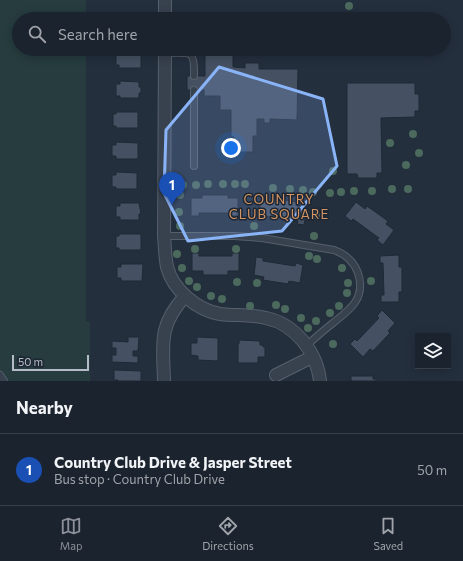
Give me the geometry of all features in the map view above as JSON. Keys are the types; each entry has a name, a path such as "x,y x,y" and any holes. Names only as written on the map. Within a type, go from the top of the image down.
{"street":[{"path":"165,0 165,12"},
{"path":"165,56 164,236 168,268 175,282 185,296 198,306 216,313 255,316 274,320 288,327 307,345 317,368 320,381"},
{"path":"164,381 164,344 166,326 174,309 185,296"},
{"path":"276,375 312,357"}],"lane":[{"path":"193,56 194,76"},
{"path":"194,90 194,166"},
{"path":"164,236 234,236 262,238 334,250 342,253 357,270 360,278 359,294 350,310 307,345"},
{"path":"0,375 4,381"}],"highlighted area":[{"path":"219,67 323,99 337,166 282,231 188,241 164,193 166,130"}],"green space":[{"path":"0,0 86,0 86,12 12,12 12,56 86,56 86,321 90,322 90,381 0,381"}],"building":[{"path":"116,56 141,56 141,68 119,68 119,65 116,65"},
{"path":"205,56 233,56 233,67 245,68 245,63 259,63 259,69 298,69 297,120 270,119 270,123 264,123 264,119 257,119 257,136 253,136 253,152 234,152 234,137 231,137 231,110 220,110 220,96 204,96 204,90 187,90 187,76 205,76"},
{"path":"120,81 139,82 141,93 139,93 139,98 120,98 120,96 116,96 116,84 120,84"},
{"path":"347,83 415,83 415,94 419,94 419,111 415,111 415,117 381,118 382,173 377,173 377,178 358,178 357,174 347,174"},
{"path":"116,112 138,112 138,128 116,128 116,126 113,126 113,114 116,114"},
{"path":"116,142 138,143 138,159 116,159 116,156 112,156 112,145 116,145"},
{"path":"116,172 137,173 137,189 116,189 116,187 112,187 112,175 116,175"},
{"path":"202,195 228,195 228,198 238,198 238,216 231,216 231,213 199,213 199,216 191,216 191,198 202,198"},
{"path":"272,198 297,202 297,206 307,207 304,225 297,224 298,221 266,216 265,219 258,218 261,200 272,202"},
{"path":"356,202 365,209 367,206 388,221 386,224 394,230 383,245 377,240 379,238 353,219 351,221 345,216"},
{"path":"120,203 139,203 141,214 139,214 139,220 120,220 120,217 116,217 116,206 120,206"},
{"path":"119,234 141,234 141,250 119,250 119,248 116,248 116,236 119,236"},
{"path":"192,253 199,253 199,256 232,256 232,253 239,253 239,271 228,271 228,275 203,275 203,271 192,271"},
{"path":"399,255 399,267 402,267 402,292 399,292 399,302 381,302 381,295 384,295 383,263 380,263 380,256"},
{"path":"256,257 263,258 263,261 295,266 296,263 303,265 300,283 289,281 288,284 263,280 264,277 254,275"},
{"path":"121,264 143,264 142,281 121,281 121,278 117,278 117,267 121,267"},
{"path":"382,310 395,323 388,331 390,333 373,351 370,349 363,357 350,344 355,339 357,341 379,318 377,316"},
{"path":"128,337 139,337 138,351 133,351 133,356 138,356 138,363 112,362 112,355 116,355 116,348 112,348 112,341 128,342"},
{"path":"197,337 218,338 218,361 198,360 198,356 191,355 191,343 197,343"},
{"path":"239,340 260,341 260,345 265,347 265,357 258,357 258,363 238,363"},
{"path":"114,370 141,371 141,381 114,380"},
{"path":"351,376 373,376 373,379 376,379 376,381 351,381"}],"place":[{"name":"Country Club Drive & Jasper Street","path":"172,205"}],"district":[{"name":"COUNTRY CLUB SQUARE","path":"279,206"}]}
